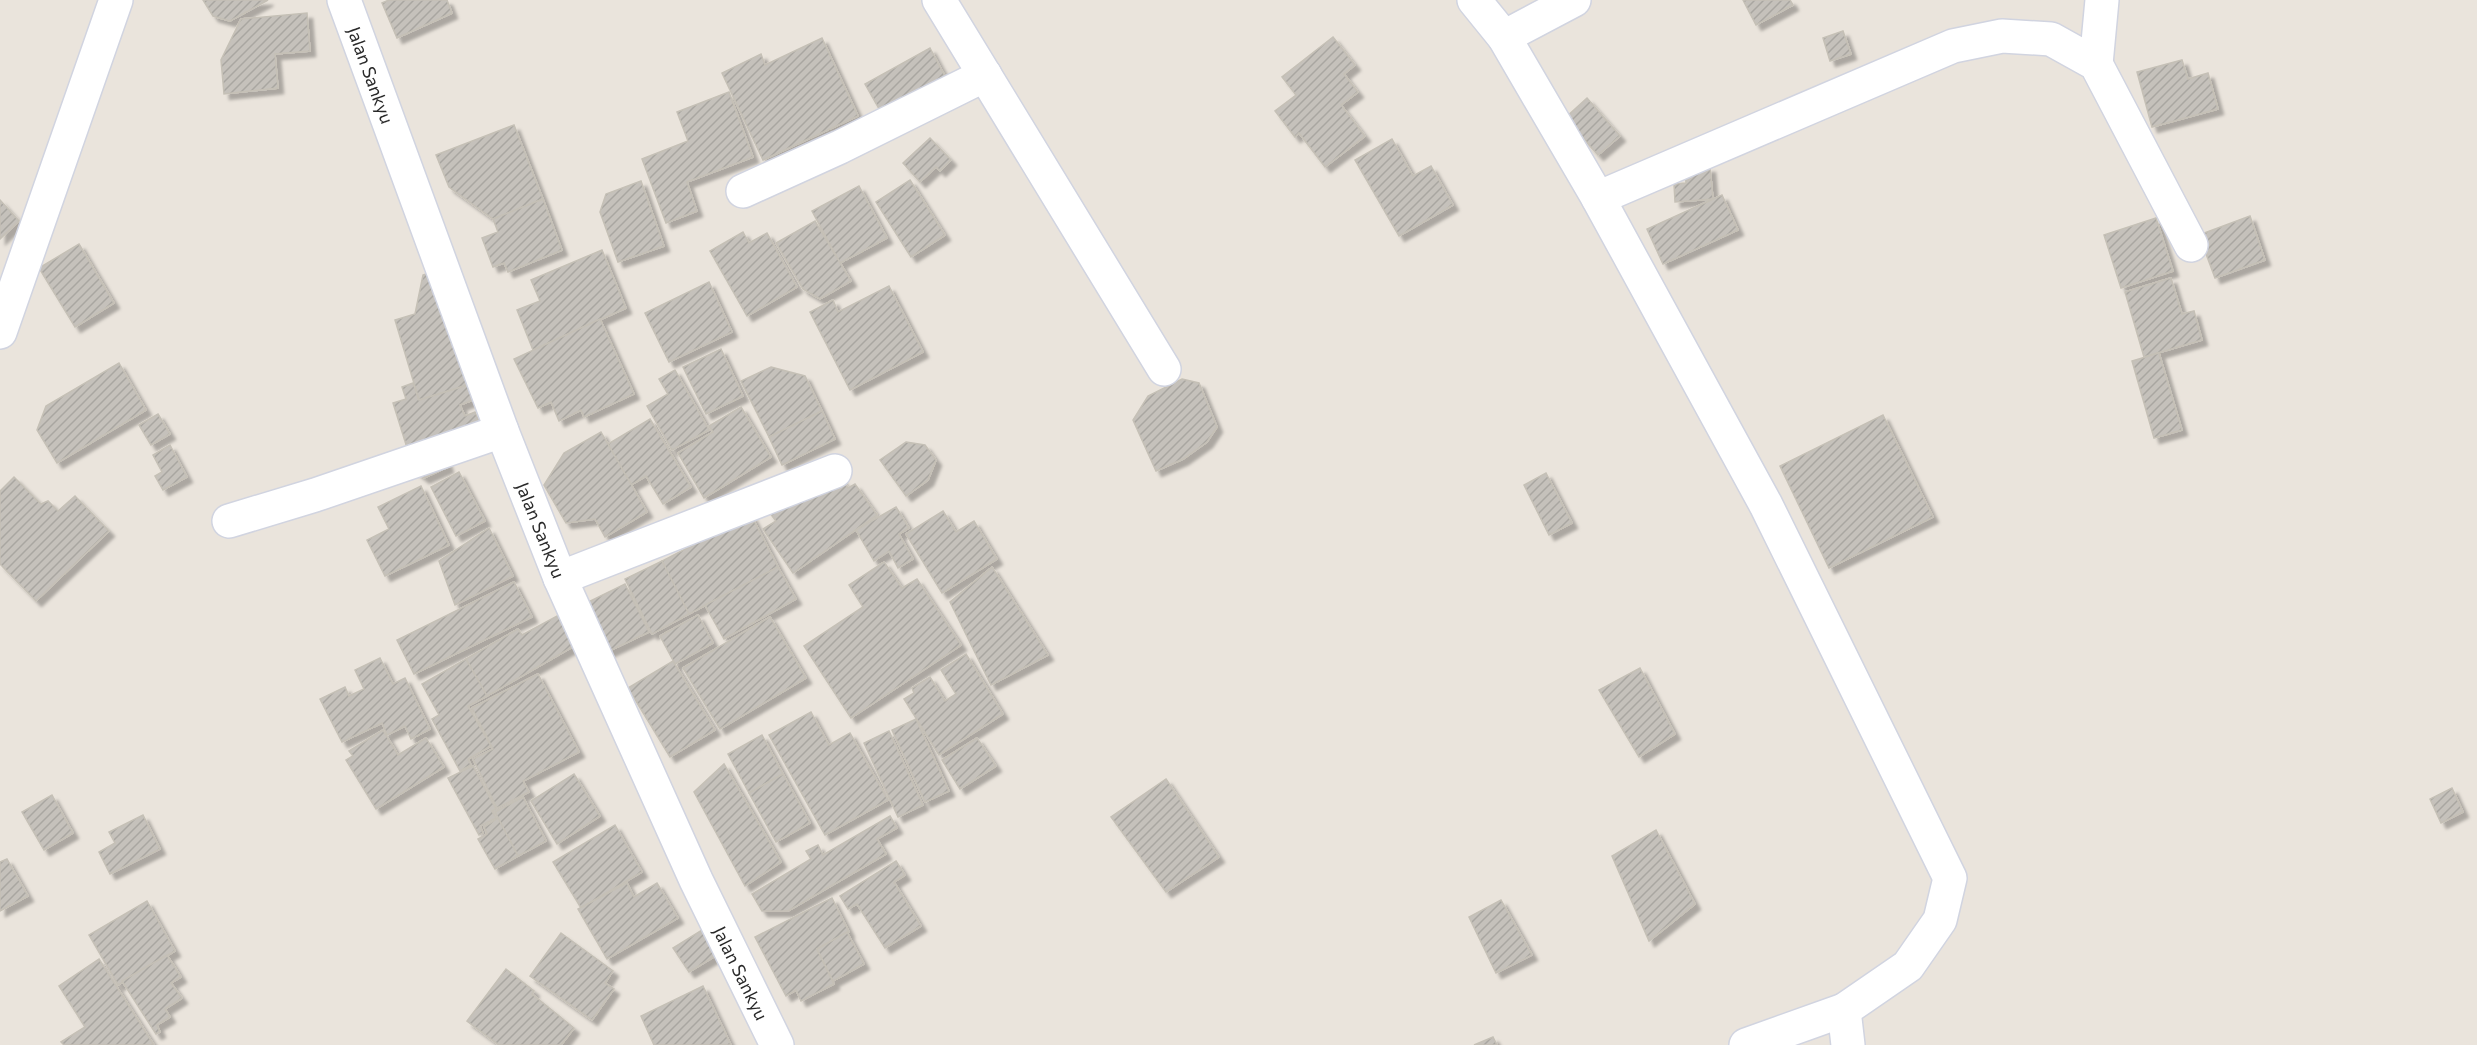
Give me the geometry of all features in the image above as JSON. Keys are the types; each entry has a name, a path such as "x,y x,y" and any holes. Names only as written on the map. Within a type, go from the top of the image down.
{"street":[{"path":"0,332 116,0"},
{"name":"Jalan Sankyu","path":"344,0 502,431 560,579 696,880 777,1045"},
{"path":"939,0 1164,369"},
{"path":"1474,0 1504,37 1598,198 1766,505 1950,878 1940,920 1908,966 1844,1010 1746,1045"},
{"path":"1504,37 1574,0"},
{"path":"2102,0 2096,64 2191,245"},
{"path":"1598,198 1953,46 2002,36 2051,39 2096,64"},
{"path":"743,190 840,147 985,75"},
{"path":"230,521 502,431"},
{"path":"560,579 835,471"},
{"path":"1844,1010 1848,1045"}],"building":[{"path":"203,0 268,0 230,21 213,16"},
{"path":"389,0 447,0 452,13 397,38 382,3"},
{"path":"1743,0 1790,0 1793,5 1756,25"},
{"path":"307,13 310,51 275,54 278,88 224,94 221,60 241,19"},
{"path":"1843,31 1851,54 1830,61 1823,38"},
{"path":"1333,37 1355,65 1344,74 1358,92 1341,105 1365,136 1325,167 1299,133 1295,137 1275,111 1296,95 1282,77"},
{"path":"822,38 858,116 763,160 722,73 761,54 765,65"},
{"path":"930,48 946,78 882,114 865,84"},
{"path":"2182,60 2188,79 2208,73 2218,109 2152,127 2137,72"},
{"path":"729,92 753,157 687,182 697,211 666,223 642,159 688,141 677,112"},
{"path":"1587,98 1620,136 1598,155 1565,118"},
{"path":"514,125 543,199 493,219 449,187 436,155"},
{"path":"930,138 951,160 940,171 936,167 920,182 903,163"},
{"path":"1392,139 1413,176 1431,166 1453,205 1399,236 1355,160"},
{"path":"1710,167 1713,199 1675,202 1674,184 1686,183 1685,169"},
{"path":"910,180 945,235 911,257 876,202"},
{"path":"641,181 664,246 618,262 600,212 606,194"},
{"path":"859,186 887,238 840,263 812,211"},
{"path":"1722,195 1738,230 1663,264 1647,229"},
{"path":"543,199 562,250 508,272 504,263 493,267 482,238 498,232 493,219"},
{"path":"0,200 19,221 0,239"},
{"path":"2250,216 2265,260 2215,278 2199,235"},
{"path":"2156,218 2173,271 2121,288 2104,235"},
{"path":"815,221 851,281 820,299 803,289 776,243"},
{"path":"743,232 749,243 767,233 797,287 747,316 710,251"},
{"path":"79,244 114,303 75,327 39,268"},
{"path":"602,250 626,308 533,350 517,310 540,301 531,280"},
{"path":"437,270 471,384 419,400 395,320 415,314 423,275"},
{"path":"2171,278 2182,314 2194,311 2202,340 2144,357 2125,292"},
{"path":"709,282 732,332 669,362 645,313"},
{"path":"889,286 923,352 850,390 810,312 833,300 838,312"},
{"path":"600,319 634,394 584,417 581,410 559,421 551,402 538,408 514,359"},
{"path":"721,349 743,396 706,414 683,367"},
{"path":"2159,353 2182,430 2154,438 2132,361"},
{"path":"119,363 146,410 57,463 37,430 46,406"},
{"path":"771,367 805,376 822,411 769,437 741,381"},
{"path":"675,370 709,430 672,450 647,406 668,394 659,379"},
{"path":"1182,379 1199,383 1217,427 1207,442 1183,459 1156,471 1133,420 1148,396"},
{"path":"413,383 419,400 471,384 478,398 460,405 465,416 475,412 480,424 445,458 448,467 424,478 414,470 393,403 406,399 402,387"},
{"path":"741,407 771,457 704,498 678,453 713,432 709,426"},
{"path":"822,411 835,439 782,465 769,437"},
{"path":"158,414 170,434 151,445 139,425"},
{"path":"1883,415 1933,517 1829,568 1780,466"},
{"path":"650,419 691,487 663,504 646,476 631,485 608,444"},
{"path":"601,432 647,512 605,537 595,519 566,523 544,485 564,453"},
{"path":"906,442 925,445 936,460 928,480 906,496 880,460"},
{"path":"170,445 187,477 163,490 155,476 162,472 153,455"},
{"path":"459,472 485,521 456,536 431,487"},
{"path":"1546,473 1572,523 1549,535 1524,485"},
{"path":"839,476 848,488 855,484 877,515 793,573 763,529 776,521 769,512 796,494 802,502"},
{"path":"14,477 41,504 48,501 58,511 75,496 109,531 36,601 0,564 0,491"},
{"path":"421,486 449,545 385,576 367,540 389,529 378,507"},
{"path":"896,507 909,528 899,534 913,559 898,568 889,551 874,561 856,530"},
{"path":"943,511 956,532 974,521 997,559 942,593 906,534"},
{"path":"751,515 778,567 689,614 662,561"},
{"path":"489,528 513,576 455,605 439,561"},
{"path":"662,561 689,614 652,634 625,579"},
{"path":"884,562 902,588 917,579 961,645 851,718 804,646 863,607 849,585"},
{"path":"778,567 796,599 724,639 705,605"},
{"path":"992,567 1048,655 991,685 950,602"},
{"path":"514,582 532,617 414,674 397,640"},
{"path":"625,584 649,632 605,653 582,605"},
{"path":"559,615 576,645 487,696 466,659 518,629 522,635"},
{"path":"698,615 713,643 675,664 660,636"},
{"path":"770,617 806,678 720,729 683,668"},
{"path":"966,654 1003,714 939,755 904,699 914,693 912,688 930,677 945,701 956,694 941,670"},
{"path":"380,658 393,684 405,678 430,729 411,739 405,726 387,735 382,723 342,742 320,699 345,687 349,696 364,689 355,670"},
{"path":"466,659 487,696 468,706 491,746 468,759 471,765 460,771 432,719 439,715 422,684"},
{"path":"673,661 715,730 670,757 628,688"},
{"path":"1640,668 1675,734 1639,757 1599,690"},
{"path":"538,674 579,752 523,781 529,792 497,808 473,759 493,749 472,708"},
{"path":"811,712 829,745 850,733 888,800 825,835 769,735"},
{"path":"916,719 949,791 925,802 892,730"},
{"path":"383,730 398,755 426,738 444,767 376,809 346,760 353,756 349,751"},
{"path":"889,731 923,805 898,817 864,743"},
{"path":"762,735 783,774 749,793 728,754"},
{"path":"977,738 996,766 960,789 942,760"},
{"path":"724,764 781,862 745,886 694,792"},
{"path":"473,766 496,809 492,811 496,818 480,826 483,833 479,835 448,778"},
{"path":"574,774 600,816 557,844 531,801"},
{"path":"783,774 810,823 776,842 749,793"},
{"path":"1166,779 1219,857 1166,892 1111,817"},
{"path":"2452,788 2463,812 2441,823 2430,799"},
{"path":"52,795 73,833 44,850 22,812"},
{"path":"523,797 546,841 518,856 495,812"},
{"path":"143,815 160,849 110,874 99,852 115,843 109,832"},
{"path":"890,816 897,828 877,839 886,854 788,911 762,911 752,894 811,859 806,851 818,845 823,855"},
{"path":"498,818 518,856 495,869 478,839 487,834 484,827"},
{"path":"615,825 642,872 581,908 553,862"},
{"path":"1656,830 1695,904 1649,941 1612,856"},
{"path":"7,859 28,896 0,911 0,862"},
{"path":"896,861 905,875 894,882 921,926 885,948 857,904 848,909 840,896"},
{"path":"627,883 634,897 657,883 678,918 607,959 578,909"},
{"path":"832,898 849,932 817,949 834,984 801,1001 796,990 786,996 755,937"},
{"path":"1501,900 1532,955 1496,973 1469,917"},
{"path":"147,901 175,951 118,985 89,935"},
{"path":"702,930 717,955 689,972 673,948"},
{"path":"847,932 864,964 833,981 817,949"},
{"path":"561,933 613,971 605,983 614,989 592,1020 530,976"},
{"path":"167,955 181,977 171,983 182,998 165,1009 170,1017 157,1025 160,1032 156,1034 122,981"},
{"path":"99,959 154,1045 64,1045 61,1042 85,1027 59,986"},
{"path":"506,969 534,991 532,994 574,1028 561,1045 499,1045 467,1021"},
{"path":"703,986 731,1045 654,1045 641,1016"},
{"path":"1493,1037 1497,1045 1474,1045"}]}
